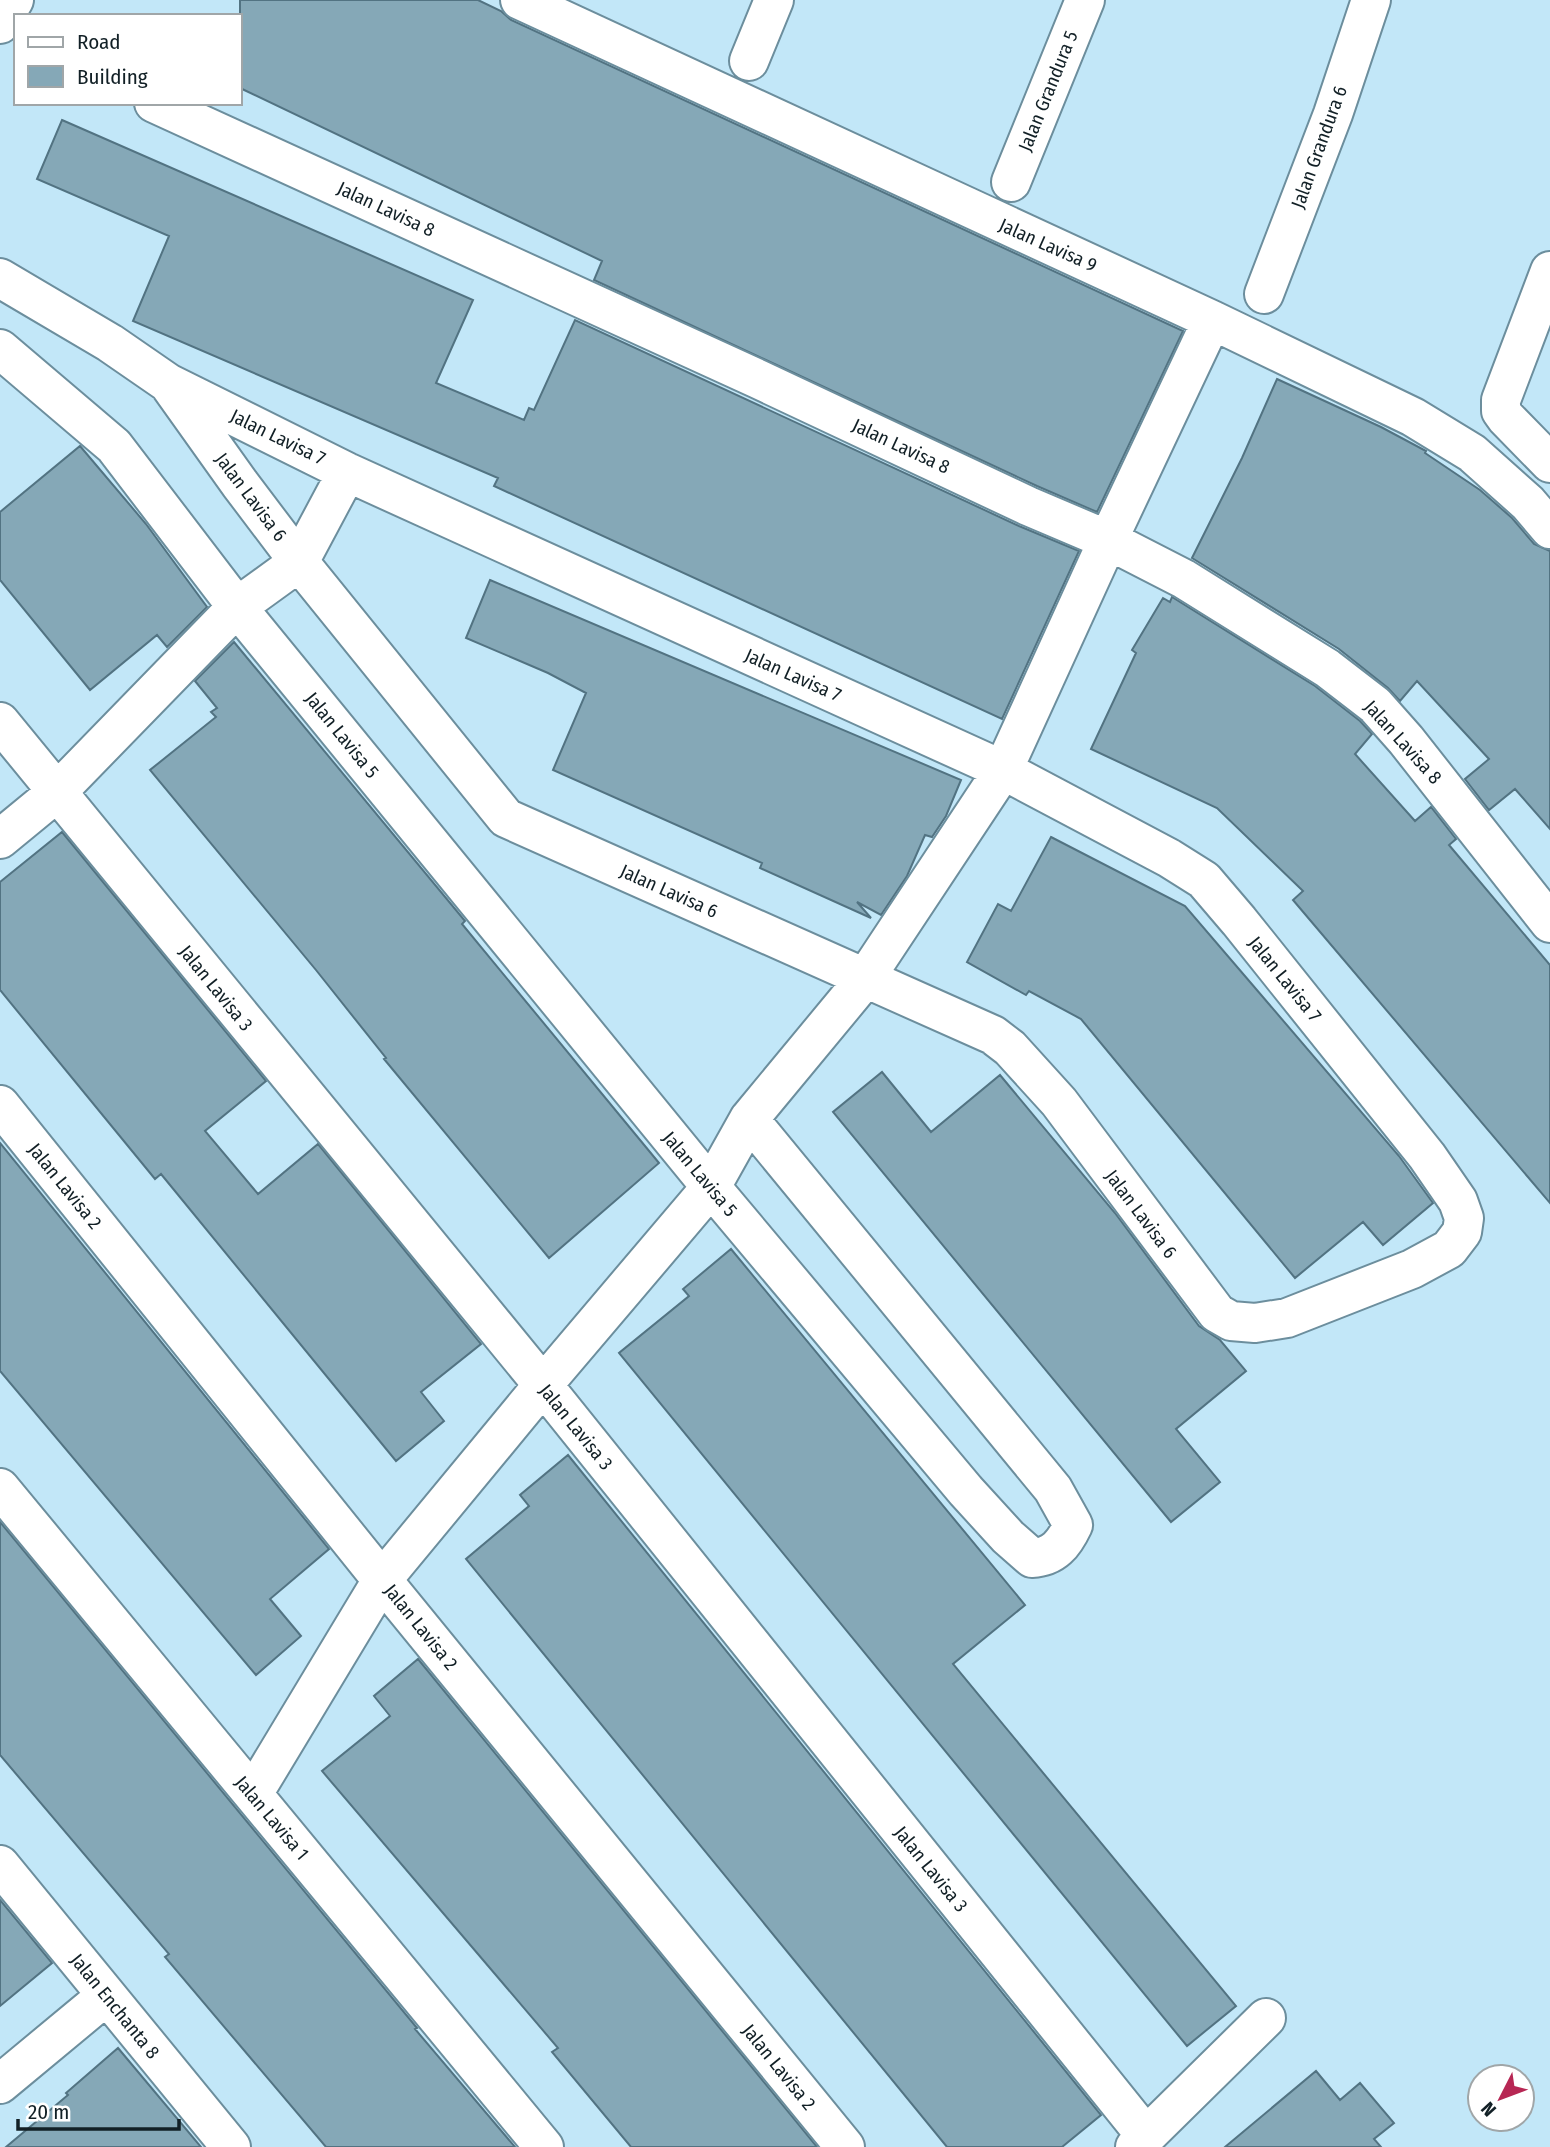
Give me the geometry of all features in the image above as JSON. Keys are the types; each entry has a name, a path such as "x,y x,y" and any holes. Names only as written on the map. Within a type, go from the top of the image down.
{"street":[{"path":"0,24 14,0"},
{"name":"Jalan Lavisa 9","path":"520,0 1212,320 1413,417 1472,453 1528,503 1550,529"},
{"path":"748,61 774,0"},
{"name":"Jalan Grandura 5","path":"1012,182 1085,0"},
{"name":"Jalan Grandura 6","path":"1264,294 1333,114 1371,0"},
{"name":"Jalan Lavisa 8","path":"159,105 758,379 1028,506 1108,540 1184,579 1327,668 1375,705 1406,740 1550,922"},
{"path":"1550,271 1501,400 1506,418 1550,463"},
{"name":"Jalan Lavisa 7","path":"0,278 110,343 168,383 347,472 1003,770 1204,880 1427,1156 1458,1202 1464,1218 1462,1232 1449,1250 1412,1269 1287,1318 1255,1324 1231,1321"},
{"path":"253,1794 382,1580 542,1385 711,1187 749,1119 864,979 1003,770 1212,320"},
{"name":"Jalan Lavisa 5","path":"0,349 114,446 237,607 711,1187 966,1491 1008,1537 1032,1558 1044,1558 1065,1542 1073,1525 1053,1489 749,1119"},
{"name":"Jalan Lavisa 6","path":"168,383 299,562 506,818 993,1035 1010,1048 1059,1102 1204,1299 1217,1313 1231,1321"},
{"path":"0,839 56,793 237,607 299,562 347,472"},
{"name":"Jalan Lavisa 3","path":"0,722 542,1385 1140,2142 1266,2018"},
{"name":"Jalan Lavisa 2","path":"0,1105 382,1580 845,2147"},
{"name":"Jalan Lavisa 1","path":"0,1488 544,2147"},
{"name":"Jalan Enchanta 8","path":"0,1865 231,2147"},
{"path":"0,2084 106,1996"}],"building":[{"path":"240,0 478,0 501,11 511,20 1183,331 1097,512 594,280 602,261 242,89"},
{"path":"62,120 473,300 436,383 524,420 529,408 534,410 575,320 1019,526 1079,551 1002,719 494,486 498,478 133,321 169,236 37,179"},
{"path":"1277,379 1426,451 1425,453 1480,490 1512,518 1534,544 1550,551 1550,829 1515,789 1489,810 1465,779 1489,759 1417,681 1400,701 1388,688 1339,649 1192,558 1242,458"},
{"path":"80,446 146,524 207,607 167,647 157,635 90,690 0,580 0,512"},
{"path":"490,580 961,780 946,816 932,837 925,835 907,876 881,915 857,902 871,918 760,868 762,863 553,770 586,693 548,673 466,638"},
{"path":"1172,597 1315,686 1360,721 1372,734 1355,754 1415,821 1431,807 1456,839 1449,845 1550,965 1550,1203 1293,900 1303,891 1217,808 1091,749 1136,653 1132,650 1163,598 1170,602"},
{"path":"234,642 465,921 462,924 659,1163 549,1258 150,770 216,717 211,712 217,708 195,681"},
{"path":"62,832 266,1081 205,1131 258,1194 318,1144 481,1344 421,1392 444,1421 396,1461 161,1174 155,1179 0,990 0,882"},
{"path":"1051,837 1185,906 1399,1156 1433,1203 1383,1245 1363,1222 1295,1278 1081,1019 1029,991 1026,995 967,962 998,904 1011,911"},
{"path":"882,1072 931,1132 1000,1075 1115,1213 1199,1326 1220,1340 1246,1371 1176,1429 1220,1482 1171,1522 833,1112"},
{"path":"0,1143 329,1549 270,1599 301,1636 256,1675 0,1371"},
{"path":"731,1249 1025,1605 953,1664 1236,2006 1187,2046 619,1353 689,1296 683,1289"},
{"path":"568,1455 1101,2115 1062,2147 947,2147 466,1559 529,1506 520,1495"},
{"path":"0,1522 417,2028 415,2029 515,2147 326,2147 165,1957 169,1954 0,1755"},
{"path":"418,1659 817,2147 631,2147 552,2052 558,2048 322,1771 390,1716 374,1696"},
{"path":"0,1900 52,1963 0,2006"},
{"path":"118,2048 201,2147 6,2147 68,2095 66,2093"},
{"path":"1316,2071 1340,2100 1360,2083 1394,2123 1374,2139 1381,2147 1225,2147"}]}
